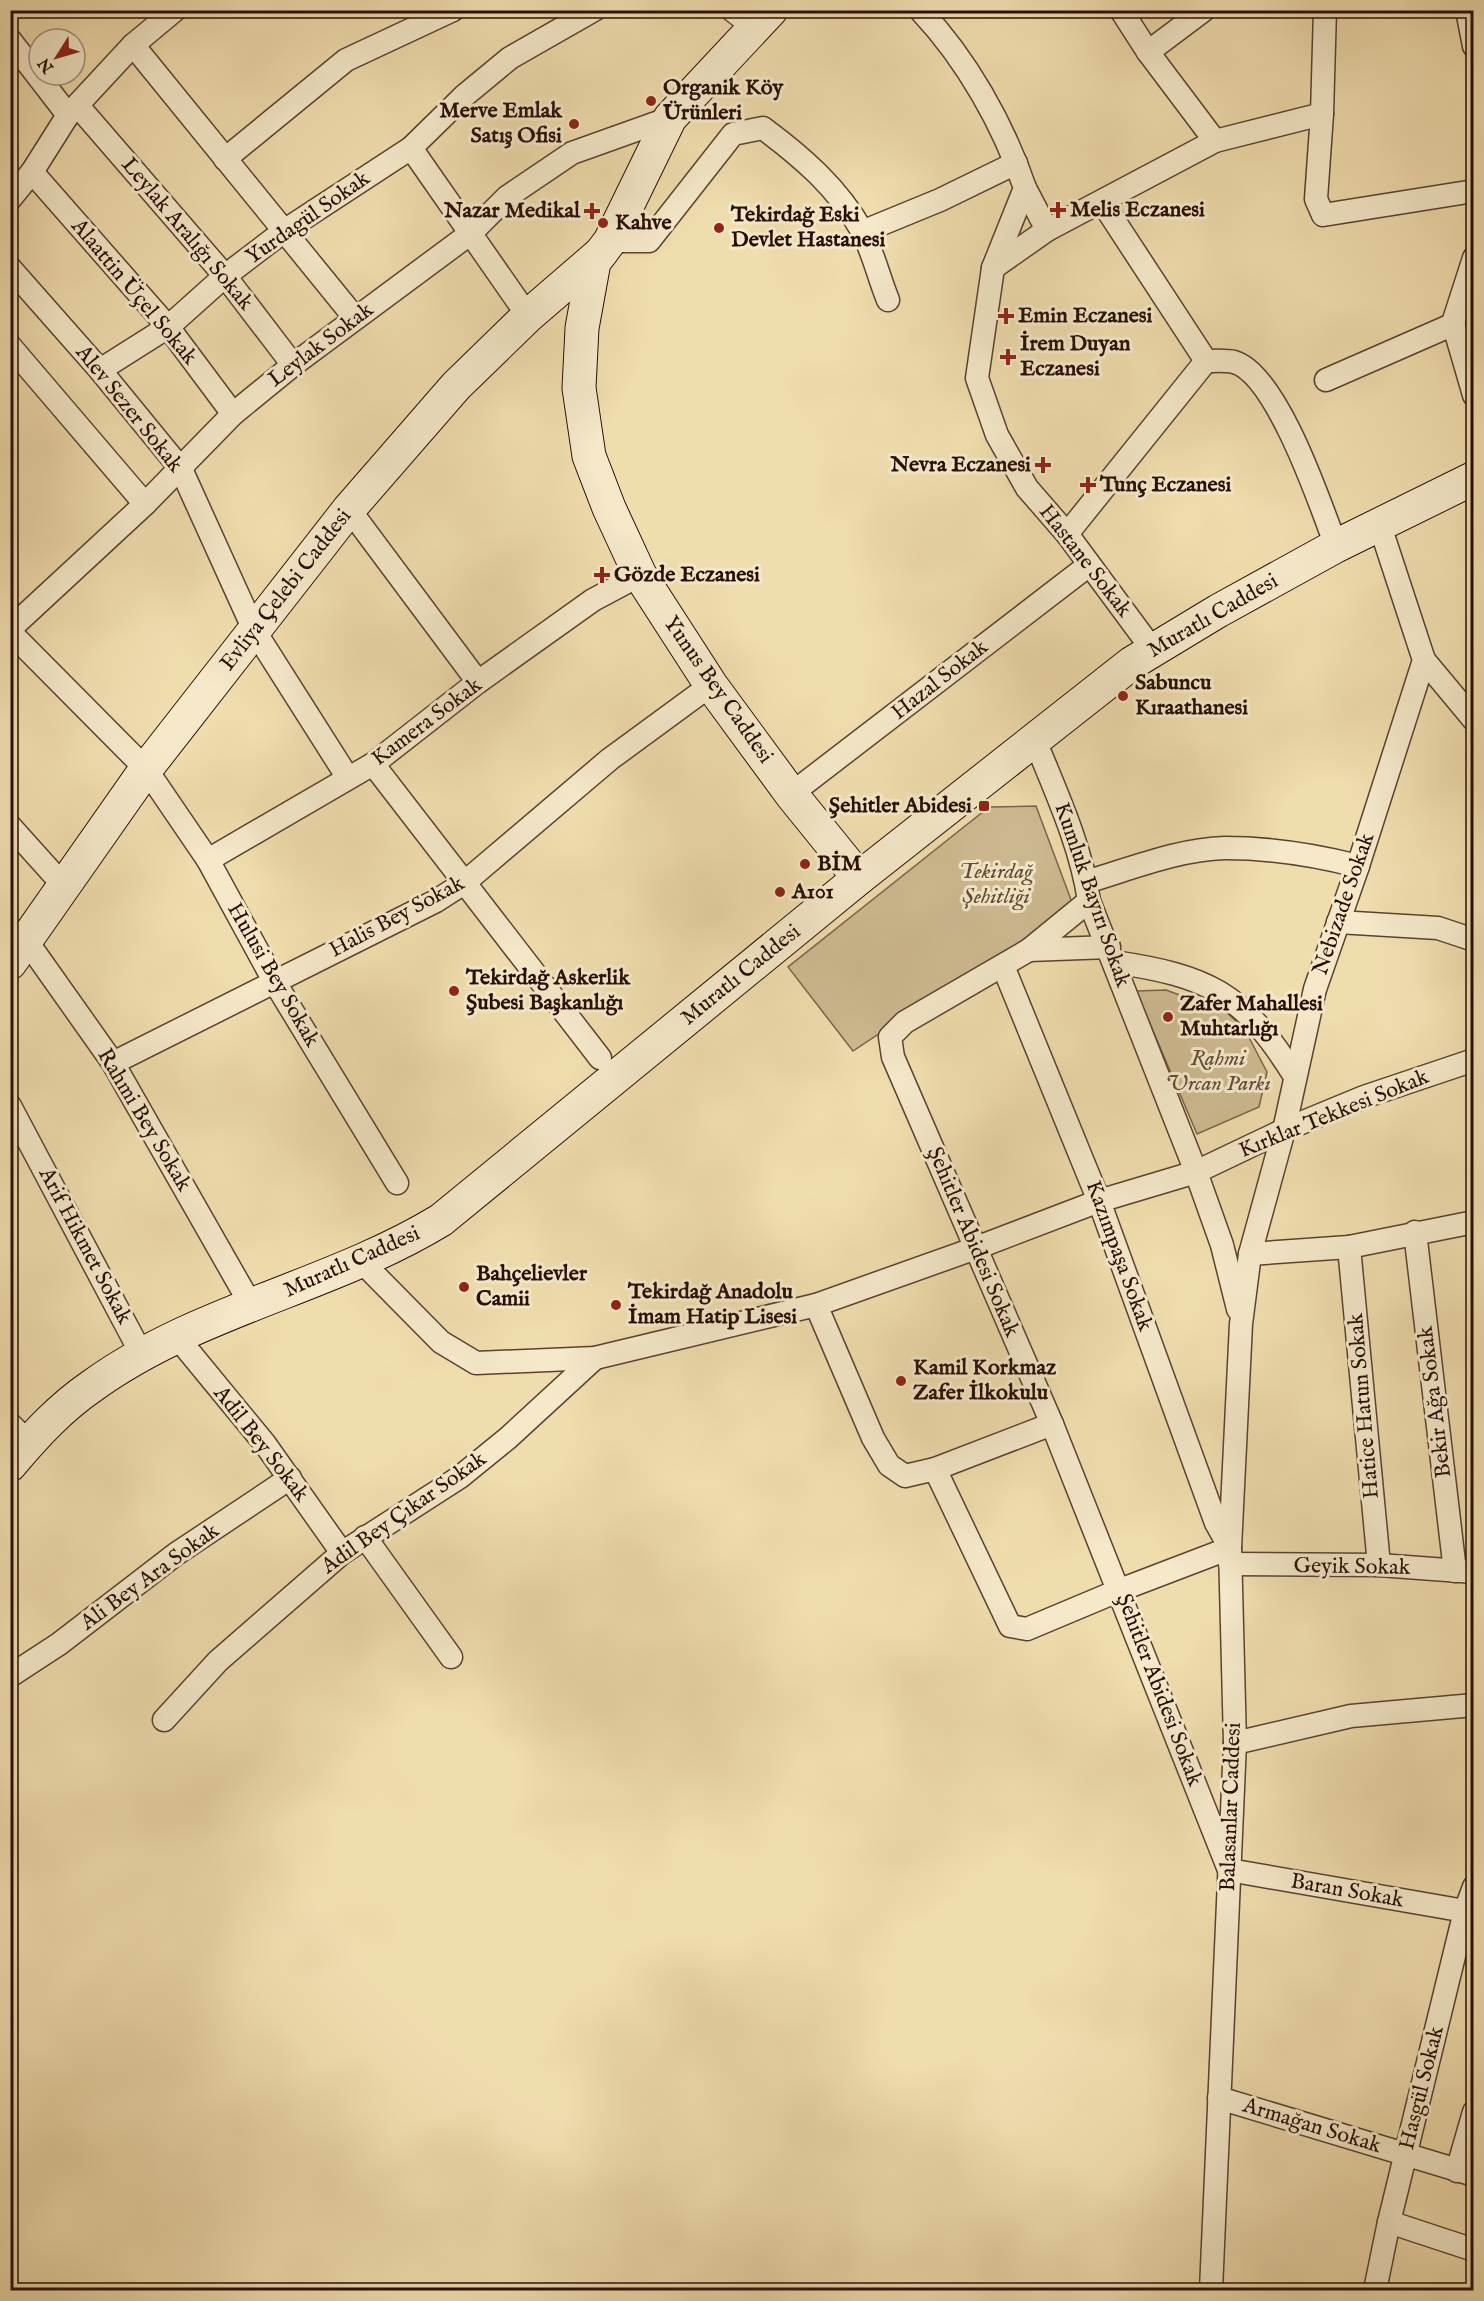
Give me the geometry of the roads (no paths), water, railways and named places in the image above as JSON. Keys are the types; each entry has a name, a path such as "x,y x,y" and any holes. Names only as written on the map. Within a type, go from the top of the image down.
{"street":[{"path":"10,199 32,172 73,110 133,45 175,10"},
{"path":"225,159 346,60 453,10"},
{"name":"Yurdagül Sokak","path":"100,370 168,327 225,276 284,231 411,148 464,96 510,58 594,10"},
{"path":"920,10 942,33 1006,136 1025,188 1047,230"},
{"path":"1121,10 1148,52 1215,141"},
{"path":"1148,52 1204,10"},
{"path":"1325,10 1322,114 1316,199 1323,215 1473,191"},
{"path":"1467,10 1473,46"},
{"name":"Yunus Bey Caddesi","path":"753,16 670,118 606,246 594,262 582,328 579,388 589,456 609,508 640,575 711,685 791,794 859,878"},
{"name":"Leylak Aralığı Sokak","path":"10,40 225,276 293,365"},
{"path":"133,45 355,318"},
{"path":"993,268 1047,230 1215,141 1322,114"},
{"name":"Leylak Sokak","path":"10,630 145,504 233,414 293,365 471,233 507,197 572,153 670,118"},
{"path":"606,246 649,241 733,134 763,128 793,150 837,193 862,232 888,300"},
{"path":"411,148 528,316"},
{"path":"862,232 940,200 1017,163"},
{"name":"Alaattin Üçel Sokak","path":"32,172 168,327 233,414"},
{"name":"Hastane Sokak","path":"1025,188 993,268 977,378 998,435 1027,488 1067,534 1152,649"},
{"path":"1102,202 1206,361"},
{"name":"Evliya Çelebi Caddesi","path":"18,952 146,769 349,509 456,386 528,316 606,246"},
{"path":"1473,258 1454,324 1473,395"},
{"name":"Alev Sezer Sokak","path":"10,268 100,370 181,469 254,630 348,778"},
{"path":"1326,380 1454,324"},
{"path":"10,346 145,504"},
{"path":"1067,534 1206,361"},
{"path":"1206,361 1234,362 1256,375 1302,453 1336,546"},
{"name":"Muratlı Caddesi","path":"17,1444 93,1385 142,1355 177,1337 403,1241 441,1220 859,878 1034,738 1152,649 1336,546 1473,478"},
{"path":"349,509 478,682"},
{"path":"1380,526 1424,660 1473,720"},
{"name":"Hazal Sokak","path":"791,794 1089,565"},
{"name":"Kamera Sokak","path":"208,860 373,764 478,682 593,600 640,575"},
{"name":"Hulusi Bey Sokak","path":"10,630 146,769 208,860 274,981 397,1183"},
{"name":"Nebizade Sokak","path":"1241,1324 1250,1254 1284,1130 1294,1075 1315,988 1358,866 1424,660"},
{"name":"Halis Bey Sokak","path":"113,1063 436,901 464,884 610,759 711,685"},
{"name":"Kumluk Bayırı Sokak","path":"1034,738 1060,802 1111,955 1196,1172 1222,1245 1241,1324"},
{"path":"373,764 600,1058"},
{"path":"10,826 63,885"},
{"path":"1088,891 1179,855 1224,848 1311,854 1358,866"},
{"name":"Şehitler Abidesi Sokak","path":"1088,891 1029,950 905,1022 890,1037 892,1057 1052,1424 1120,1590 1229,1870"},
{"path":"1338,922 1438,928 1473,940"},
{"path":"1029,950 1111,955 1211,986 1242,1007 1274,1042 1294,1075"},
{"name":"Rahmi Bey Sokak","path":"18,952 113,1063 251,1305"},
{"name":"Kazımpaşa Sokak","path":"1003,966 1099,1201 1230,1556"},
{"name":"Kırklar Tekkesi Sokak","path":"1196,1172 1284,1130 1364,1097 1473,1060"},
{"name":"Arif Hikmet Sokak","path":"10,1106 142,1355"},
{"name":"Adil Bey Çıkar Sokak","path":"360,1260 441,1342 476,1362 594,1358 816,1305 1099,1201 1196,1172"},
{"path":"1250,1254 1349,1247 1473,1222"},
{"name":"Bekir Ağa Sokak","path":"1415,1232 1464,1571"},
{"name":"Hatice Hatun Sokak","path":"1349,1247 1380,1565"},
{"path":"816,1305 873,1438 889,1465 905,1476 935,1469 1052,1424"},
{"name":"Balasanlar Caddesi","path":"1211,2290 1235,1743 1230,1556 1241,1324"},
{"name":"Adil Bey Sokak","path":"177,1337 290,1478 342,1553"},
{"name":"Adil Bey Çıkar Sokak","path":"164,1720 218,1661 342,1553 460,1477 508,1438 594,1358"},
{"path":"935,1469 997,1605 1010,1626 1027,1629 1120,1590 1230,1556"},
{"name":"Ali Bey Ara Sokak","path":"10,1676 59,1644 176,1554 290,1478"},
{"path":"365,1537 451,1657"},
{"name":"Geyik Sokak","path":"1230,1556 1464,1571"},
{"path":"1235,1743 1351,1716 1473,1705"},
{"name":"Baran Sokak","path":"1229,1870 1465,1911"},
{"name":"Hasgül Sokak","path":"1375,2290 1405,2155 1465,1911 1473,1887"},
{"name":"Armağan Sokak","path":"1219,2098 1465,2173"},
{"path":"1465,2173 1473,2112"},
{"path":"1389,2222 1473,2250"}],"place":[{"name":"Organik Köy Ürünleri","path":"651,101"},
{"name":"Merve Emlak Satış Ofisi","path":"574,124"},
{"name":"Melis Eczanesi","path":"1058,210"},
{"name":"Nazar Medikal","path":"592,211"},
{"name":"Kahve","path":"603,223"},
{"name":"Tekirdağ Eski Devlet Hastanesi","path":"719,228"},
{"name":"Emin Eczanesi","path":"1006,316"},
{"name":"İrem Duyan Eczanesi","path":"1008,357"},
{"name":"Nevra Eczanesi","path":"1043,465"},
{"name":"Tunç Eczanesi","path":"1088,485"},
{"name":"Gözde Eczanesi","path":"602,575"},
{"name":"Sabuncu Kıraathanesi","path":"1123,696"},
{"name":"Şehitler Abidesi","path":"984,806"},
{"name":"BİM","path":"805,864"},
{"name":"A101","path":"780,892"},
{"name":"Tekirdağ Askerlik Şubesi Başkanlığı","path":"454,991"},
{"name":"Zafer Mahallesi Muhtarlığı","path":"1168,1017"},
{"name":"Bahçelievler Camii","path":"464,1287"},
{"name":"Tekirdağ Anadolu İmam Hatip Lisesi","path":"616,1305"},
{"name":"Kamil Korkmaz Zafer İlkokulu","path":"901,1381"}],"park label":[{"name":"Tekirdağ Şehitliği","path":"996,884"},
{"name":"Rahmi Urcan Parkı","path":"1218,1072"}]}
